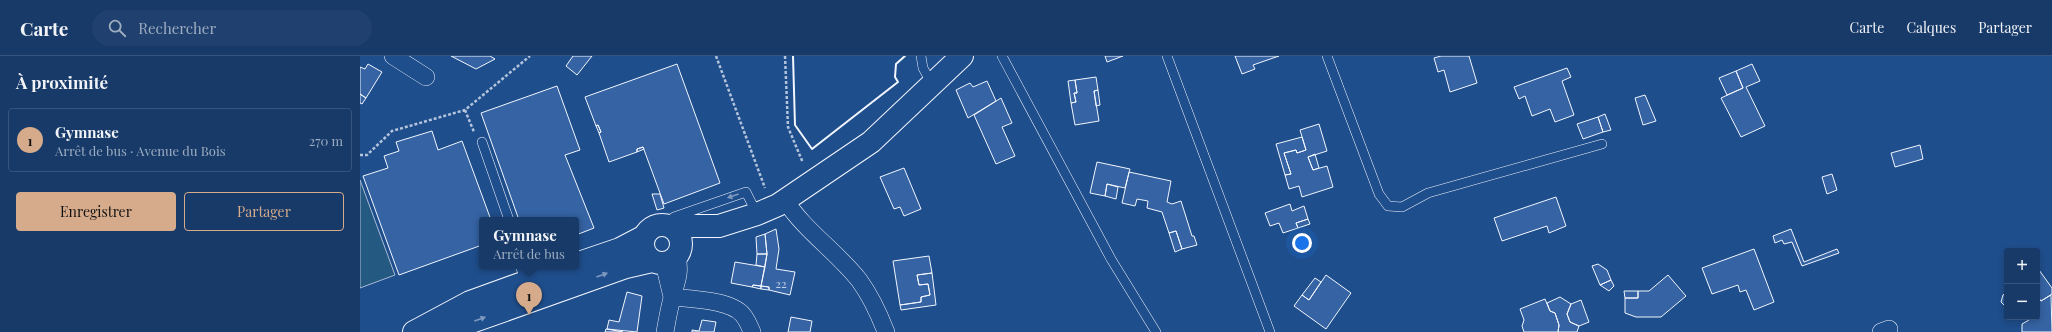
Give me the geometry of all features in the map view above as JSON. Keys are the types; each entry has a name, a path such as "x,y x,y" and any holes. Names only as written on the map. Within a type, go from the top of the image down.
{"street":[{"path":"393,56 426,77"},
{"path":"443,332 526,282 626,267 668,258 719,226 774,206 812,183 871,142 962,56"},
{"path":"774,206 795,216 859,281 877,311 886,332"},
{"path":"579,263 620,249 643,237 650,228 659,224 719,226"},
{"path":"665,332 672,296 668,258 681,240 679,234 667,225"},
{"path":"643,237 643,250 668,258"},
{"path":"414,332 470,302 562,269"},
{"path":"672,296 720,303 733,308 743,314 752,332"}],"lane":[{"path":"921,56 923,68 933,84"},
{"path":"1002,56 1111,259 1156,332"},
{"path":"1167,56 1270,332"},
{"path":"1327,56 1379,194 1388,206 1402,206 1428,193 1602,144"},
{"path":"482,142 508,217"},
{"path":"667,225 674,217 746,192 774,206"}],"path":[{"path":"360,155 367,155 392,131 465,110 530,56"},
{"path":"716,56 766,192 774,206"},
{"path":"785,56 788,127 812,183"},
{"path":"465,110 473,131 482,142"}],"shaded area":[{"path":"360,180 395,275 360,288"}],"building":[{"path":"451,56 490,56 495,59 476,69"},
{"path":"573,56 592,56 577,75 566,66"},
{"path":"1105,56 1123,56 1107,62"},
{"path":"1235,56 1279,56 1253,65 1255,69 1242,74"},
{"path":"1441,56 1469,56 1477,83 1450,92 1444,70 1438,72 1434,58"},
{"path":"368,64 382,72 366,98 360,94 360,67 365,69"},
{"path":"677,64 720,183 664,204 643,147 637,149 637,152 609,162 599,133 601,132 598,125 596,126 585,97"},
{"path":"1752,64 1760,81 1746,87 1765,126 1741,137 1721,98 1743,88 1736,71"},
{"path":"1567,68 1571,77 1562,81 1574,115 1555,122 1550,109 1532,116 1525,96 1519,99 1514,87"},
{"path":"1736,71 1743,88 1727,95 1719,78"},
{"path":"1096,77 1098,90 1094,91 1099,121 1075,125 1071,103 1076,102 1074,93 1077,93 1075,80"},
{"path":"1075,80 1077,93 1074,93 1076,102 1071,103 1068,81"},
{"path":"987,81 996,101 968,118 956,90 970,83 973,87"},
{"path":"557,86 580,150 565,155 594,228 579,234 579,217 518,217 481,113"},
{"path":"1098,90 1100,105 1096,106 1094,91"},
{"path":"360,94 366,98 362,104 360,103"},
{"path":"1645,95 1656,121 1643,125 1635,98"},
{"path":"1001,98 1012,123 1002,127 1015,156 996,164 974,115"},
{"path":"1605,114 1611,130 1603,132 1598,117"},
{"path":"1598,117 1603,132 1583,139 1577,124"},
{"path":"1319,124 1327,151 1308,157 1313,170 1327,166 1333,187 1302,197 1299,186 1289,189 1285,175 1291,174 1284,153 1296,150 1297,153 1306,150 1300,130"},
{"path":"598,125 601,132 599,133 596,126"},
{"path":"432,131 438,150 462,141 490,217 479,217 479,246 399,275 363,176 388,168 384,156 399,151 396,142"},
{"path":"1302,137 1306,150 1297,153 1296,150 1284,153 1291,174 1285,175 1276,144"},
{"path":"1920,145 1923,159 1895,167 1891,153"},
{"path":"643,147 644,149 637,152 637,149"},
{"path":"1315,154 1319,168 1313,170 1308,157"},
{"path":"1097,162 1130,169 1125,188 1107,184 1105,196 1090,193"},
{"path":"904,168 921,209 904,216 900,207 894,209 880,177"},
{"path":"1129,172 1171,181 1167,202 1172,204 1181,201 1192,236 1194,236 1197,245 1182,249 1176,231 1169,233 1162,212 1147,208 1148,201 1137,199 1135,206 1122,203"},
{"path":"1832,174 1837,190 1827,194 1822,177"},
{"path":"1107,184 1118,187 1116,199 1105,196"},
{"path":"652,194 660,194 664,208 657,210"},
{"path":"1556,197 1566,226 1549,233 1547,226 1502,241 1494,218"},
{"path":"1290,204 1292,211 1304,206 1308,219 1296,223 1298,228 1283,233 1279,223 1270,226 1265,213"},
{"path":"1308,219 1310,224 1298,228 1296,223"},
{"path":"776,229 779,249 776,269 795,272 790,295 769,290 769,287 761,286 767,254 765,234"},
{"path":"1791,229 1804,262 1837,249 1839,253 1802,266 1792,242 1784,244 1782,240 1775,243 1773,236"},
{"path":"1176,231 1182,249 1175,252 1169,233"},
{"path":"765,234 767,254 757,254 756,237"},
{"path":"1754,249 1774,302 1754,310 1746,290 1740,292 1738,285 1712,294 1702,268"},
{"path":"757,254 767,254 765,267 756,265"},
{"path":"929,256 932,273 917,275 919,285 928,284 930,295 921,297 921,302 900,305 893,261"},
{"path":"735,262 765,267 761,286 753,285 752,287 731,283"},
{"path":"1598,264 1607,270 1611,280 1600,285 1592,266"},
{"path":"2040,271 2052,288 2052,294 2041,301"},
{"path":"932,273 936,305 901,310 900,305 921,302 921,297 930,295 928,284 919,285 917,275"},
{"path":"1326,275 1351,293 1326,329 1294,306 1302,295 1309,300"},
{"path":"1668,275 1686,296 1661,317 1636,317 1625,313 1625,298 1638,298 1638,291 1649,291"},
{"path":"1315,278 1321,282 1309,300 1302,295"},
{"path":"1611,280 1614,286 1609,291 1600,285"},
{"path":"753,285 761,286 761,289 752,287"},
{"path":"761,286 769,287 769,290 761,289"},
{"path":"1624,291 1638,291 1638,298 1625,298"},
{"path":"627,292 642,296 637,332 607,329 609,320 619,322"},
{"path":"2004,294 2004,305 2001,302"},
{"path":"2051,295 2052,332 2022,332 2022,324 2029,320 2040,320 2040,300 2041,301"},
{"path":"1560,297 1571,304 1567,314 1570,322 1579,326 1577,332 1558,332 1559,325 1555,313 1550,311 1547,303"},
{"path":"1545,299 1550,311 1555,313 1559,325 1558,332 1524,332 1522,326 1524,320 1520,309"},
{"path":"1581,300 1589,322 1579,326 1570,322 1567,314 1571,304"},
{"path":"791,317 812,321 810,332 788,332"},
{"path":"702,320 716,322 714,332 692,332 692,330 699,331"},
{"path":"607,329 623,332 605,332"}],"wall":[{"path":"793,56 795,125 812,149 898,82 895,77 896,64 905,56"}],"place":[{"name":"Gymnase","path":"529,315"}]}
